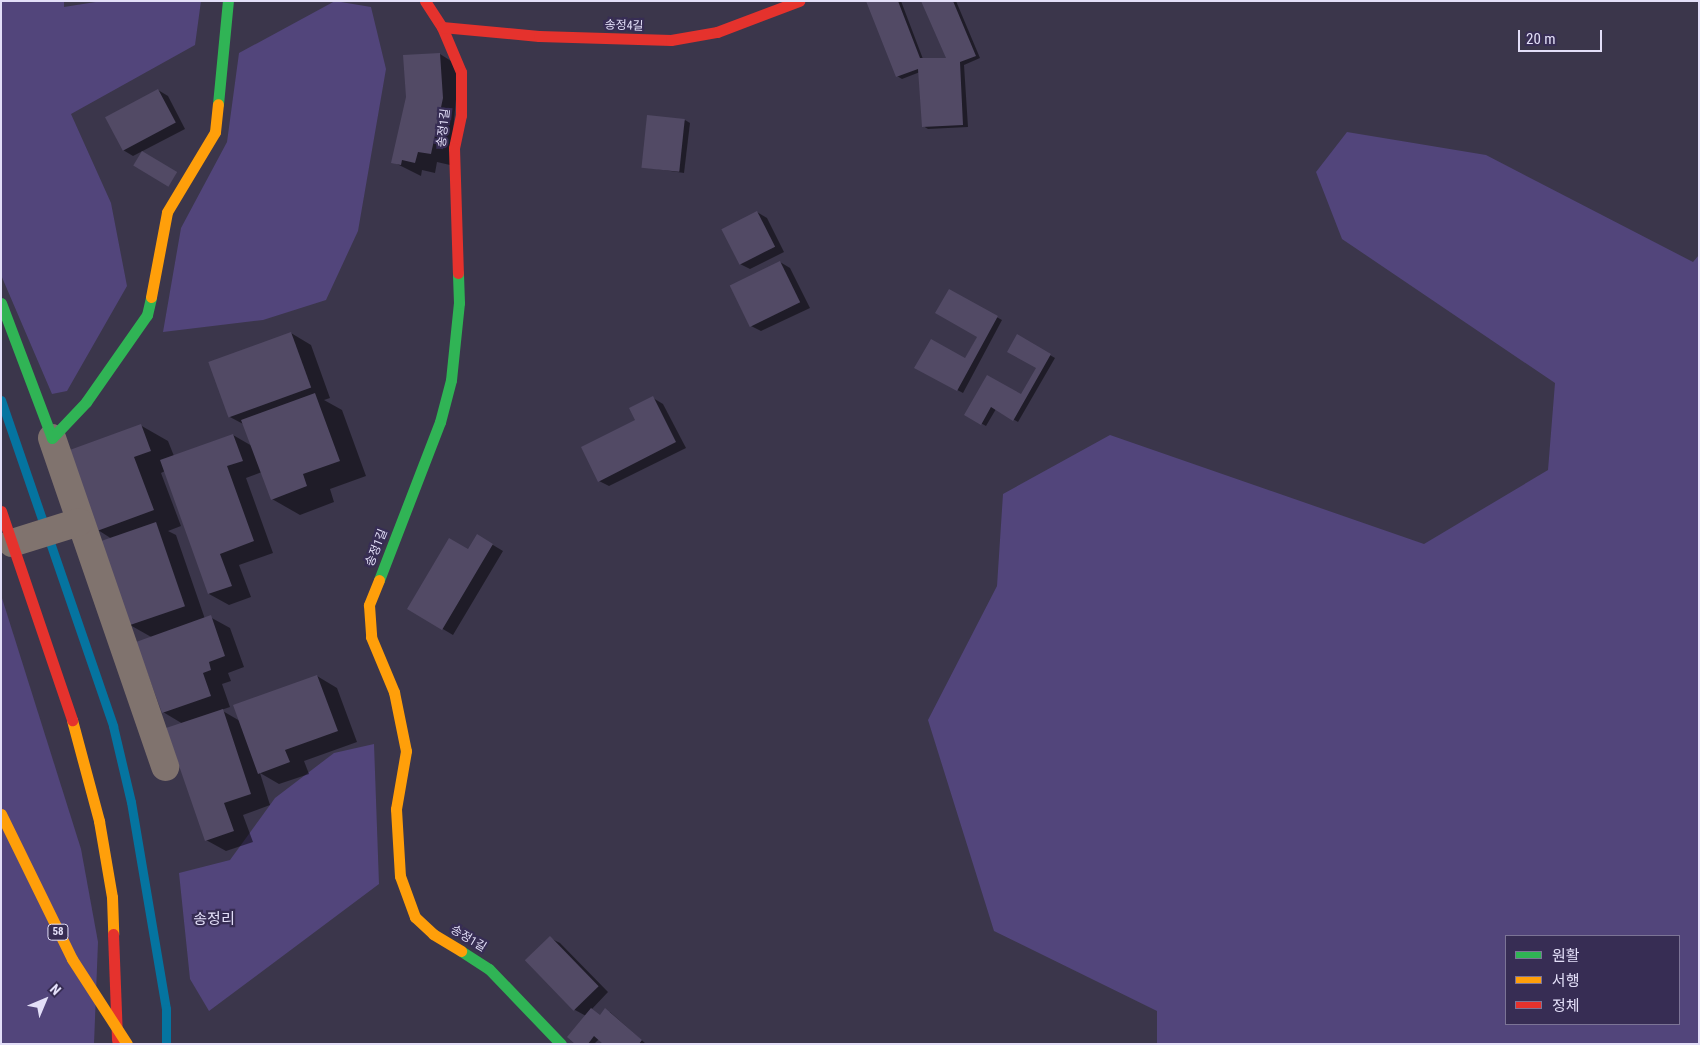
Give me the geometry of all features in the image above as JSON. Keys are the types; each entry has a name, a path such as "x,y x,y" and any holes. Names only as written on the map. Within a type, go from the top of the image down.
{"main road":[{"path":"1,303 52,438 86,402 147,315 167,212 215,132 228,1"},
{"name":"송정1길","path":"424,1 442,27 461,72 461,115 454,148 459,303 457,342 440,422 369,605 371,637 394,692 403,724 406,751 396,809 400,876 415,917 433,934 489,969 561,1044"},
{"name":"송정4길","path":"442,27 539,36 671,40 717,32 799,1"},
{"path":"1,511 82,750 99,821 112,898 117,1044"},
{"name":"58","path":"1,814 34,887 72,959 127,1044"}],"street":[{"path":"52,438 79,522 165,767"},
{"path":"12,542 79,522"}],"shaded area":[{"path":"1,1 64,1 64,7 102,1 201,1 195,45 71,114 111,203 127,286 67,391 52,394 1,275"},
{"path":"335,1 371,7 386,69 358,231 326,300 263,320 163,332 181,228 227,142 239,53"},
{"path":"1347,132 1486,155 1693,262 1699,255 1699,1044 1157,1044 1157,1011 994,931 928,720 997,586 1003,494 1110,435 1424,544 1548,470 1555,383 1342,239 1316,172"},
{"path":"1,595 81,849 98,942 94,1044 1,1044"},
{"path":"374,744 379,884 209,1011 190,979 179,873 230,860 275,798 334,753"}],"building":[{"path":"866,1 898,1 920,58 946,58 921,1 953,1 976,56 960,62 963,125 922,127 918,69 896,77"},
{"path":"440,53 443,98 431,154 418,152 415,163 402,160 401,165 391,163 406,97 403,55"},
{"path":"158,89 176,123 123,151 105,117"},
{"path":"647,115 685,119 679,172 641,168"},
{"path":"142,151 177,172 168,187 133,166"},
{"path":"757,211 775,247 740,265 721,229"},
{"path":"780,261 800,302 750,327 730,286"},
{"path":"949,289 998,316 957,391 914,368 931,339 965,358 977,337 935,313"},
{"path":"291,332 311,387 228,418 208,362"},
{"path":"1017,334 1051,354 1013,421 991,407 981,425 964,415 987,375 1021,394 1036,368 1007,352"},
{"path":"315,393 340,461 303,474 307,486 271,500 241,420"},
{"path":"653,396 676,442 598,482 581,447 635,420 629,408"},
{"path":"141,424 151,451 134,457 154,510 97,531 67,451"},
{"path":"233,434 243,461 227,466 254,541 220,554 232,586 208,594 160,460"},
{"path":"156,522 185,606 130,625 101,541"},
{"path":"477,534 493,544 442,630 407,609 449,538 468,549"},
{"path":"211,615 225,656 209,662 211,670 203,673 211,696 162,713 136,642"},
{"path":"317,675 338,731 285,750 290,762 258,774 233,705"},
{"path":"223,709 251,794 224,803 234,831 205,841 166,728"},
{"path":"550,936 599,986 573,1011 525,960"},
{"path":"591,1008 600,1015 605,1008 642,1040 639,1044 603,1044 594,1036 588,1044 575,1044 567,1037"}],"waterway":[{"path":"1,400 113,726 131,802 166,1009 166,1044"}],"traffic: fast":[{"path":"218,104 228,1"},
{"path":"379,580 440,422 451,380 459,303 458,273"},
{"path":"1,303 52,438 86,402 147,315 151,297"},
{"path":"461,951 489,969 561,1044"}],"traffic: slow":[{"path":"151,297 167,212 215,132 218,104"},
{"path":"379,580 369,605 371,637 394,692 406,751 396,809 400,876 415,917 433,934 461,951"},
{"path":"72,720 99,821 112,897 113,934"},
{"path":"1,814 72,959 127,1044"}],"traffic: jam":[{"path":"425,1 442,27 461,72 461,115 454,148 458,273"},
{"path":"442,27 539,36 671,40 717,32 799,1"},
{"path":"1,511 72,720"},
{"path":"113,934 117,1040"}],"district":[{"name":"송정리","path":"214,920"}]}
